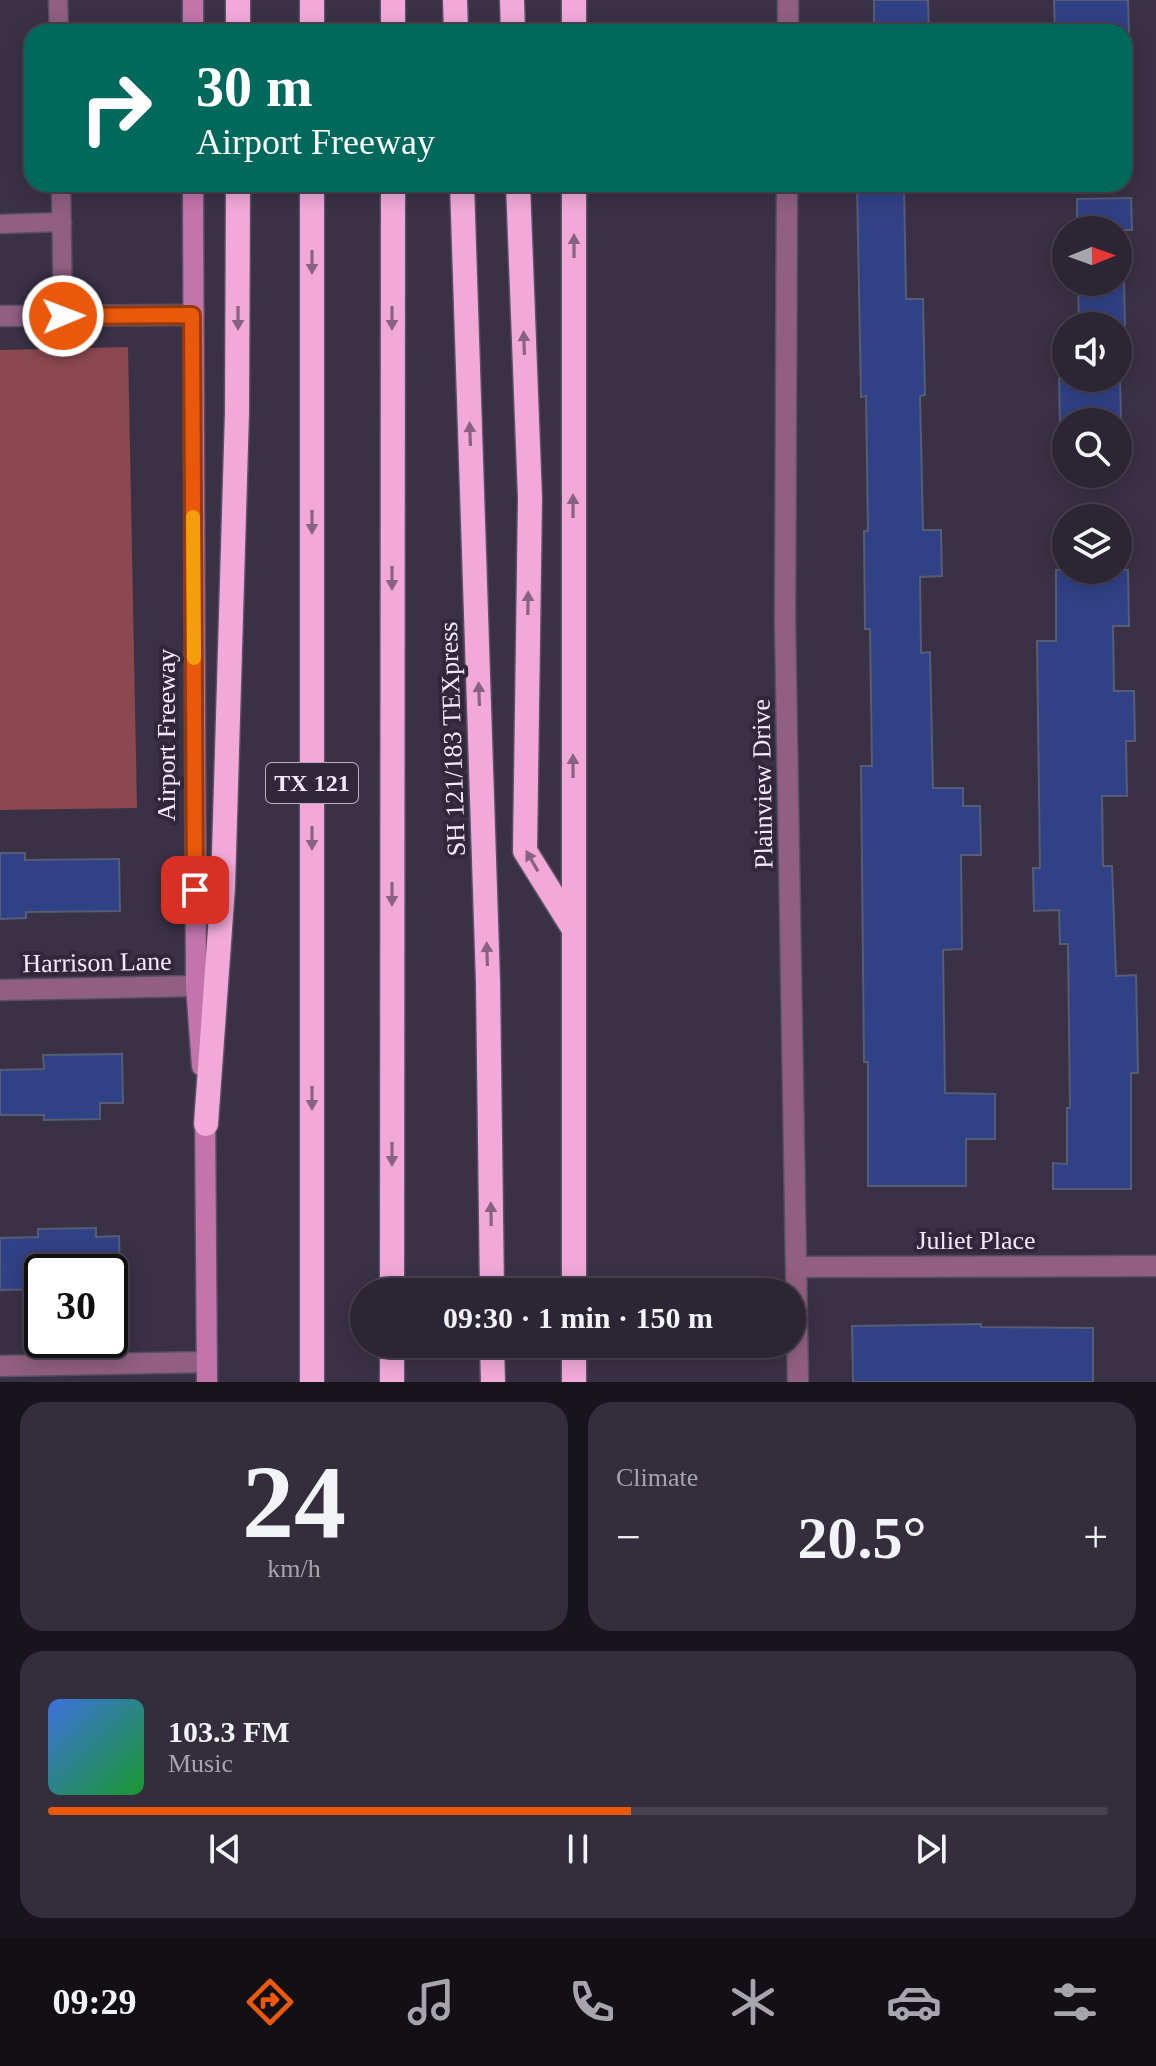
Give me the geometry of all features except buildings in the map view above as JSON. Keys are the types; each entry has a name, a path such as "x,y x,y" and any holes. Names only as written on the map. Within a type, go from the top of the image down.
{"highway":[{"path":"238,0 238,24"},
{"path":"312,0 312,24"},
{"path":"393,0 393,24"},
{"path":"455,0 456,24"},
{"path":"512,0 513,24"},
{"path":"574,0 574,24"},
{"path":"206,1124 223,871 237,412 238,192"},
{"name":"TX 121","path":"312,192 312,1382"},
{"path":"392,1278 393,192"},
{"name":"SH 121/183 TEXpress","path":"462,192 488,982 492,1278"},
{"path":"518,192 530,498 525,851 573,928"},
{"path":"574,192 574,1278"},
{"path":"392,1358 392,1382"},
{"path":"492,1358 493,1382"},
{"path":"574,1358 574,1382"}],"main road":[{"path":"193,0 193,24"},
{"name":"Airport Freeway","path":"193,192 196,986 206,1124 207,1372"}],"street":[{"path":"788,0 788,24"},
{"name":"Plainview Drive","path":"787,192 785,621 798,1382"},
{"path":"0,316 192,315"},
{"name":"Harrison Lane","path":"0,990 196,986"},
{"name":"Juliet Place","path":"797,1267 1156,1266"},
{"path":"0,1366 207,1372"}],"lane":[{"path":"58,0 59,24"},
{"path":"61,192 63,316"},
{"path":"0,224 62,222"}],"shaded area":[{"path":"128,347 137,808 0,810 0,350"}],"slow traffic":[{"path":"193,517 194,658"}],"route":[{"path":"63,316 192,315 195,890"}]}
